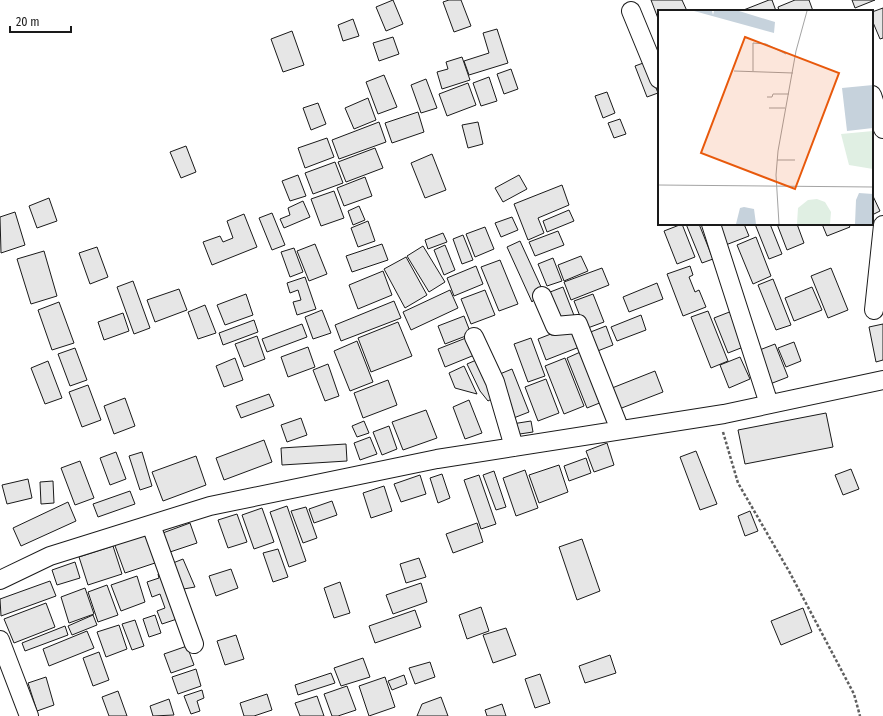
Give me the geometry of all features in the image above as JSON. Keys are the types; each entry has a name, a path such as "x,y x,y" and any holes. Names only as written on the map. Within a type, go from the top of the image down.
{"street":[{"path":"632,11 658,76"},
{"path":"873,98 883,129"},
{"path":"711,225 769,404"},
{"path":"874,310 883,225"},
{"path":"542,296 555,326 578,324 620,430"},
{"path":"474,337 495,382 514,447"},
{"path":"0,580 50,556 218,505 437,459 718,415 883,380"},
{"path":"151,525 194,644"},
{"path":"0,640 29,716"}],"path":[{"path":"718,415 738,482 790,573 854,694 860,716"}],"building":[{"path":"393,0 403,24 386,31 376,7"},
{"path":"449,0 461,0 471,26 454,32 443,2"},
{"path":"651,0 682,0 687,10 658,10 658,18"},
{"path":"772,0 776,10 744,10"},
{"path":"795,0 809,0 813,10 779,10 778,7"},
{"path":"852,0 875,0 855,8"},
{"path":"883,8 883,38 880,39 873,22 873,12"},
{"path":"353,19 359,36 343,41 338,25"},
{"path":"497,29 508,63 469,75 464,61 489,53 483,33"},
{"path":"292,31 304,65 283,72 271,39"},
{"path":"393,37 399,54 379,61 373,43"},
{"path":"462,57 470,80 442,89 437,72 448,69 446,62"},
{"path":"646,62 658,93 647,97 635,66"},
{"path":"511,69 518,89 504,94 497,74"},
{"path":"384,75 397,107 378,114 366,82"},
{"path":"489,77 497,101 481,106 473,83"},
{"path":"426,79 437,108 421,113 411,85"},
{"path":"468,83 476,105 447,116 439,94"},
{"path":"607,92 615,113 603,118 595,96"},
{"path":"368,98 376,120 354,129 345,108"},
{"path":"318,103 326,124 311,130 303,108"},
{"path":"418,112 424,132 392,143 385,123"},
{"path":"620,119 626,134 614,138 608,123"},
{"path":"379,122 386,142 339,159 332,140"},
{"path":"478,122 483,144 468,148 462,125"},
{"path":"327,138 334,157 305,168 298,148"},
{"path":"186,146 196,172 181,178 170,152"},
{"path":"375,148 383,168 346,182 338,162"},
{"path":"432,154 446,190 425,198 411,163"},
{"path":"335,162 343,183 313,194 305,173"},
{"path":"298,175 306,196 290,201 282,181"},
{"path":"519,175 527,189 503,202 495,188"},
{"path":"365,177 372,196 344,206 337,188"},
{"path":"562,185 569,205 538,218 544,233 528,240 514,204"},
{"path":"334,191 344,218 321,226 311,199"},
{"path":"873,196 880,211 873,214"},
{"path":"49,198 57,221 37,228 29,206"},
{"path":"303,201 310,217 284,228 280,219 290,215 288,208"},
{"path":"359,206 365,220 353,225 348,211"},
{"path":"569,210 574,221 547,232 543,221"},
{"path":"15,212 25,245 1,253 0,217"},
{"path":"272,213 285,245 272,250 259,218"},
{"path":"244,214 257,247 212,265 203,242 220,236 223,242 233,238 227,221"},
{"path":"512,217 518,230 501,237 495,223"},
{"path":"368,221 375,241 358,247 351,228"},
{"path":"682,225 695,257 677,264 664,231"},
{"path":"686,225 699,225 713,259 702,263"},
{"path":"714,225 744,225 749,236 723,246"},
{"path":"755,225 770,225 782,254 769,259"},
{"path":"777,225 797,225 804,243 787,250"},
{"path":"822,225 849,225 850,227 827,236"},
{"path":"485,227 494,249 475,257 466,234"},
{"path":"558,231 564,245 535,256 529,242"},
{"path":"443,233 447,242 428,249 425,240"},
{"path":"463,235 473,260 462,264 453,239"},
{"path":"756,237 771,276 753,284 737,245"},
{"path":"520,241 542,289 532,302 507,247"},
{"path":"315,244 327,274 309,281 297,251"},
{"path":"382,244 388,260 352,272 346,256"},
{"path":"445,245 455,270 444,275 434,250"},
{"path":"423,246 445,282 429,292 407,256"},
{"path":"97,247 108,277 90,284 79,253"},
{"path":"294,248 303,272 290,277 281,252"},
{"path":"44,251 57,296 31,304 17,259"},
{"path":"581,256 588,271 564,281 558,265"},
{"path":"406,257 427,295 405,308 384,269"},
{"path":"553,258 562,281 547,286 538,264"},
{"path":"500,260 518,304 499,311 481,267"},
{"path":"476,266 483,284 454,296 447,278"},
{"path":"690,266 693,275 689,277 695,292 699,290 706,307 683,316 667,274"},
{"path":"602,268 609,285 571,300 564,282"},
{"path":"831,268 848,310 828,318 811,276"},
{"path":"383,271 392,295 358,309 349,285"},
{"path":"305,277 316,309 297,315 293,302 301,300 298,290 290,293 287,283"},
{"path":"773,279 791,325 776,330 758,285"},
{"path":"133,281 150,328 134,334 117,287"},
{"path":"657,283 663,299 629,312 623,297"},
{"path":"563,287 575,318 558,325 545,294"},
{"path":"812,287 822,310 794,321 785,298"},
{"path":"179,289 187,310 155,322 147,300"},
{"path":"450,290 458,308 411,330 403,312"},
{"path":"485,290 495,315 471,324 461,299"},
{"path":"246,294 253,315 225,325 217,305"},
{"path":"593,294 604,322 585,329 574,301"},
{"path":"394,301 401,318 341,341 335,325"},
{"path":"59,302 74,343 52,350 38,310"},
{"path":"205,305 216,333 198,339 188,312"},
{"path":"322,310 331,333 313,339 305,317"},
{"path":"708,311 728,361 711,368 691,317"},
{"path":"732,311 746,346 728,353 714,318"},
{"path":"123,313 129,331 104,340 98,322"},
{"path":"641,315 646,330 617,341 611,327"},
{"path":"464,316 471,334 445,344 438,326"},
{"path":"254,320 258,332 223,345 219,333"},
{"path":"398,322 412,356 371,372 358,338"},
{"path":"302,324 307,337 267,352 262,339"},
{"path":"883,324 883,360 876,362 869,327"},
{"path":"574,325 582,346 546,360 538,339"},
{"path":"606,326 613,345 595,352 588,333"},
{"path":"257,336 265,359 244,367 235,344"},
{"path":"471,336 477,354 445,367 438,349"},
{"path":"531,338 545,376 528,382 514,344"},
{"path":"357,341 373,382 350,391 334,351"},
{"path":"794,342 801,361 786,367 778,348"},
{"path":"775,344 788,377 770,384 757,351"},
{"path":"308,347 315,367 288,377 281,357"},
{"path":"75,348 87,380 70,386 58,354"},
{"path":"587,349 607,400 587,408 567,358"},
{"path":"740,357 750,379 729,388 720,365"},
{"path":"235,358 243,380 224,387 216,366"},
{"path":"481,358 497,396 488,401 480,391 467,364"},
{"path":"565,358 584,406 564,414 545,366"},
{"path":"48,361 62,398 45,404 31,368"},
{"path":"328,364 339,396 325,401 313,370"},
{"path":"464,366 477,394 455,388 449,373"},
{"path":"512,369 529,412 511,419 495,376"},
{"path":"655,371 663,392 614,411 607,390"},
{"path":"546,379 559,413 538,421 525,387"},
{"path":"388,380 397,405 363,418 354,393"},
{"path":"88,385 101,420 82,427 69,392"},
{"path":"269,394 274,406 241,418 236,406"},
{"path":"125,398 135,426 114,434 104,406"},
{"path":"469,400 482,433 465,439 453,407"},
{"path":"426,410 437,438 403,450 392,422"},
{"path":"826,413 833,447 745,464 738,430"},
{"path":"301,418 307,435 287,442 281,425"},
{"path":"364,421 369,433 357,437 352,426"},
{"path":"531,421 533,432 513,435 512,424"},
{"path":"389,426 397,449 382,455 373,432"},
{"path":"370,437 377,454 360,460 354,443"},
{"path":"264,440 272,462 224,480 216,458"},
{"path":"607,443 614,465 594,472 586,451"},
{"path":"346,444 347,461 282,465 281,448"},
{"path":"696,451 717,504 700,510 680,457"},
{"path":"116,452 126,479 110,485 100,458"},
{"path":"142,452 152,486 140,490 129,456"},
{"path":"196,456 206,485 163,501 152,472"},
{"path":"586,458 591,473 569,481 564,466"},
{"path":"80,461 94,498 75,505 61,468"},
{"path":"559,465 568,492 539,503 529,475"},
{"path":"851,469 859,489 843,495 835,475"},
{"path":"525,470 538,508 516,516 503,478"},
{"path":"494,471 506,507 496,510 483,475"},
{"path":"442,474 450,498 438,503 430,478"},
{"path":"420,475 426,494 401,502 394,484"},
{"path":"479,475 496,524 481,529 464,480"},
{"path":"28,479 32,498 7,504 2,485"},
{"path":"53,481 54,503 41,504 40,482"},
{"path":"384,486 392,511 371,518 363,493"},
{"path":"130,491 135,504 98,517 93,504"},
{"path":"332,501 337,515 314,523 309,509"},
{"path":"68,502 76,521 21,546 13,528"},
{"path":"287,506 306,561 289,567 270,512"},
{"path":"306,507 317,538 303,543 291,511"},
{"path":"262,508 274,542 254,549 242,515"},
{"path":"750,511 758,531 745,536 738,516"},
{"path":"237,514 247,542 228,548 218,520"},
{"path":"190,523 197,543 167,553 160,534"},
{"path":"477,523 483,542 453,553 446,534"},
{"path":"150,530 161,561 125,573 114,543"},
{"path":"582,539 600,591 577,600 559,547"},
{"path":"113,546 122,574 88,585 79,557"},
{"path":"278,549 288,577 273,582 263,553"},
{"path":"419,558 426,577 406,583 400,564"},
{"path":"183,559 195,587 178,590 168,565"},
{"path":"75,562 80,578 57,585 52,570"},
{"path":"231,569 238,588 216,596 209,576"},
{"path":"164,571 180,618 162,624 157,611 165,608 160,594 152,597 147,582 159,578 158,574"},
{"path":"137,576 145,602 121,611 111,585"},
{"path":"50,581 56,596 1,616 0,599"},
{"path":"340,582 350,613 334,618 324,588"},
{"path":"421,583 427,602 393,614 386,595"},
{"path":"107,585 118,615 98,622 88,592"},
{"path":"85,588 94,614 69,623 61,597"},
{"path":"46,603 55,627 14,643 4,619"},
{"path":"481,607 489,631 467,639 459,615"},
{"path":"803,608 812,632 781,645 771,621"},
{"path":"415,610 421,627 375,643 369,626"},
{"path":"93,615 97,625 72,635 68,626"},
{"path":"155,615 161,633 149,637 143,619"},
{"path":"135,620 144,646 132,650 122,624"},
{"path":"119,625 127,649 106,657 97,632"},
{"path":"65,626 68,635 25,651 22,643"},
{"path":"506,628 516,655 493,663 483,635"},
{"path":"87,631 94,648 49,666 43,649"},
{"path":"236,635 244,659 225,665 217,641"},
{"path":"187,646 194,665 171,673 164,654"},
{"path":"99,652 109,680 93,686 83,658"},
{"path":"610,655 616,673 585,683 579,666"},
{"path":"363,658 370,677 341,686 334,668"},
{"path":"430,662 435,677 415,684 409,668"},
{"path":"196,669 201,686 178,694 172,677"},
{"path":"331,673 335,683 298,695 295,685"},
{"path":"540,674 550,703 535,708 525,679"},
{"path":"404,675 407,684 392,690 388,681"},
{"path":"46,677 54,705 37,711 28,683"},
{"path":"385,677 395,707 369,716 359,686"},
{"path":"347,686 356,710 338,716 332,716 324,694"},
{"path":"202,690 204,698 197,701 200,711 191,714 184,696"},
{"path":"118,691 127,716 109,716 102,697"},
{"path":"267,694 272,710 254,716 244,716 240,703"},
{"path":"317,696 324,716 300,716 295,703"},
{"path":"441,697 448,716 417,716 422,704"},
{"path":"169,699 174,715 153,716 150,706"},
{"path":"502,704 506,716 487,716 485,710"}]}
